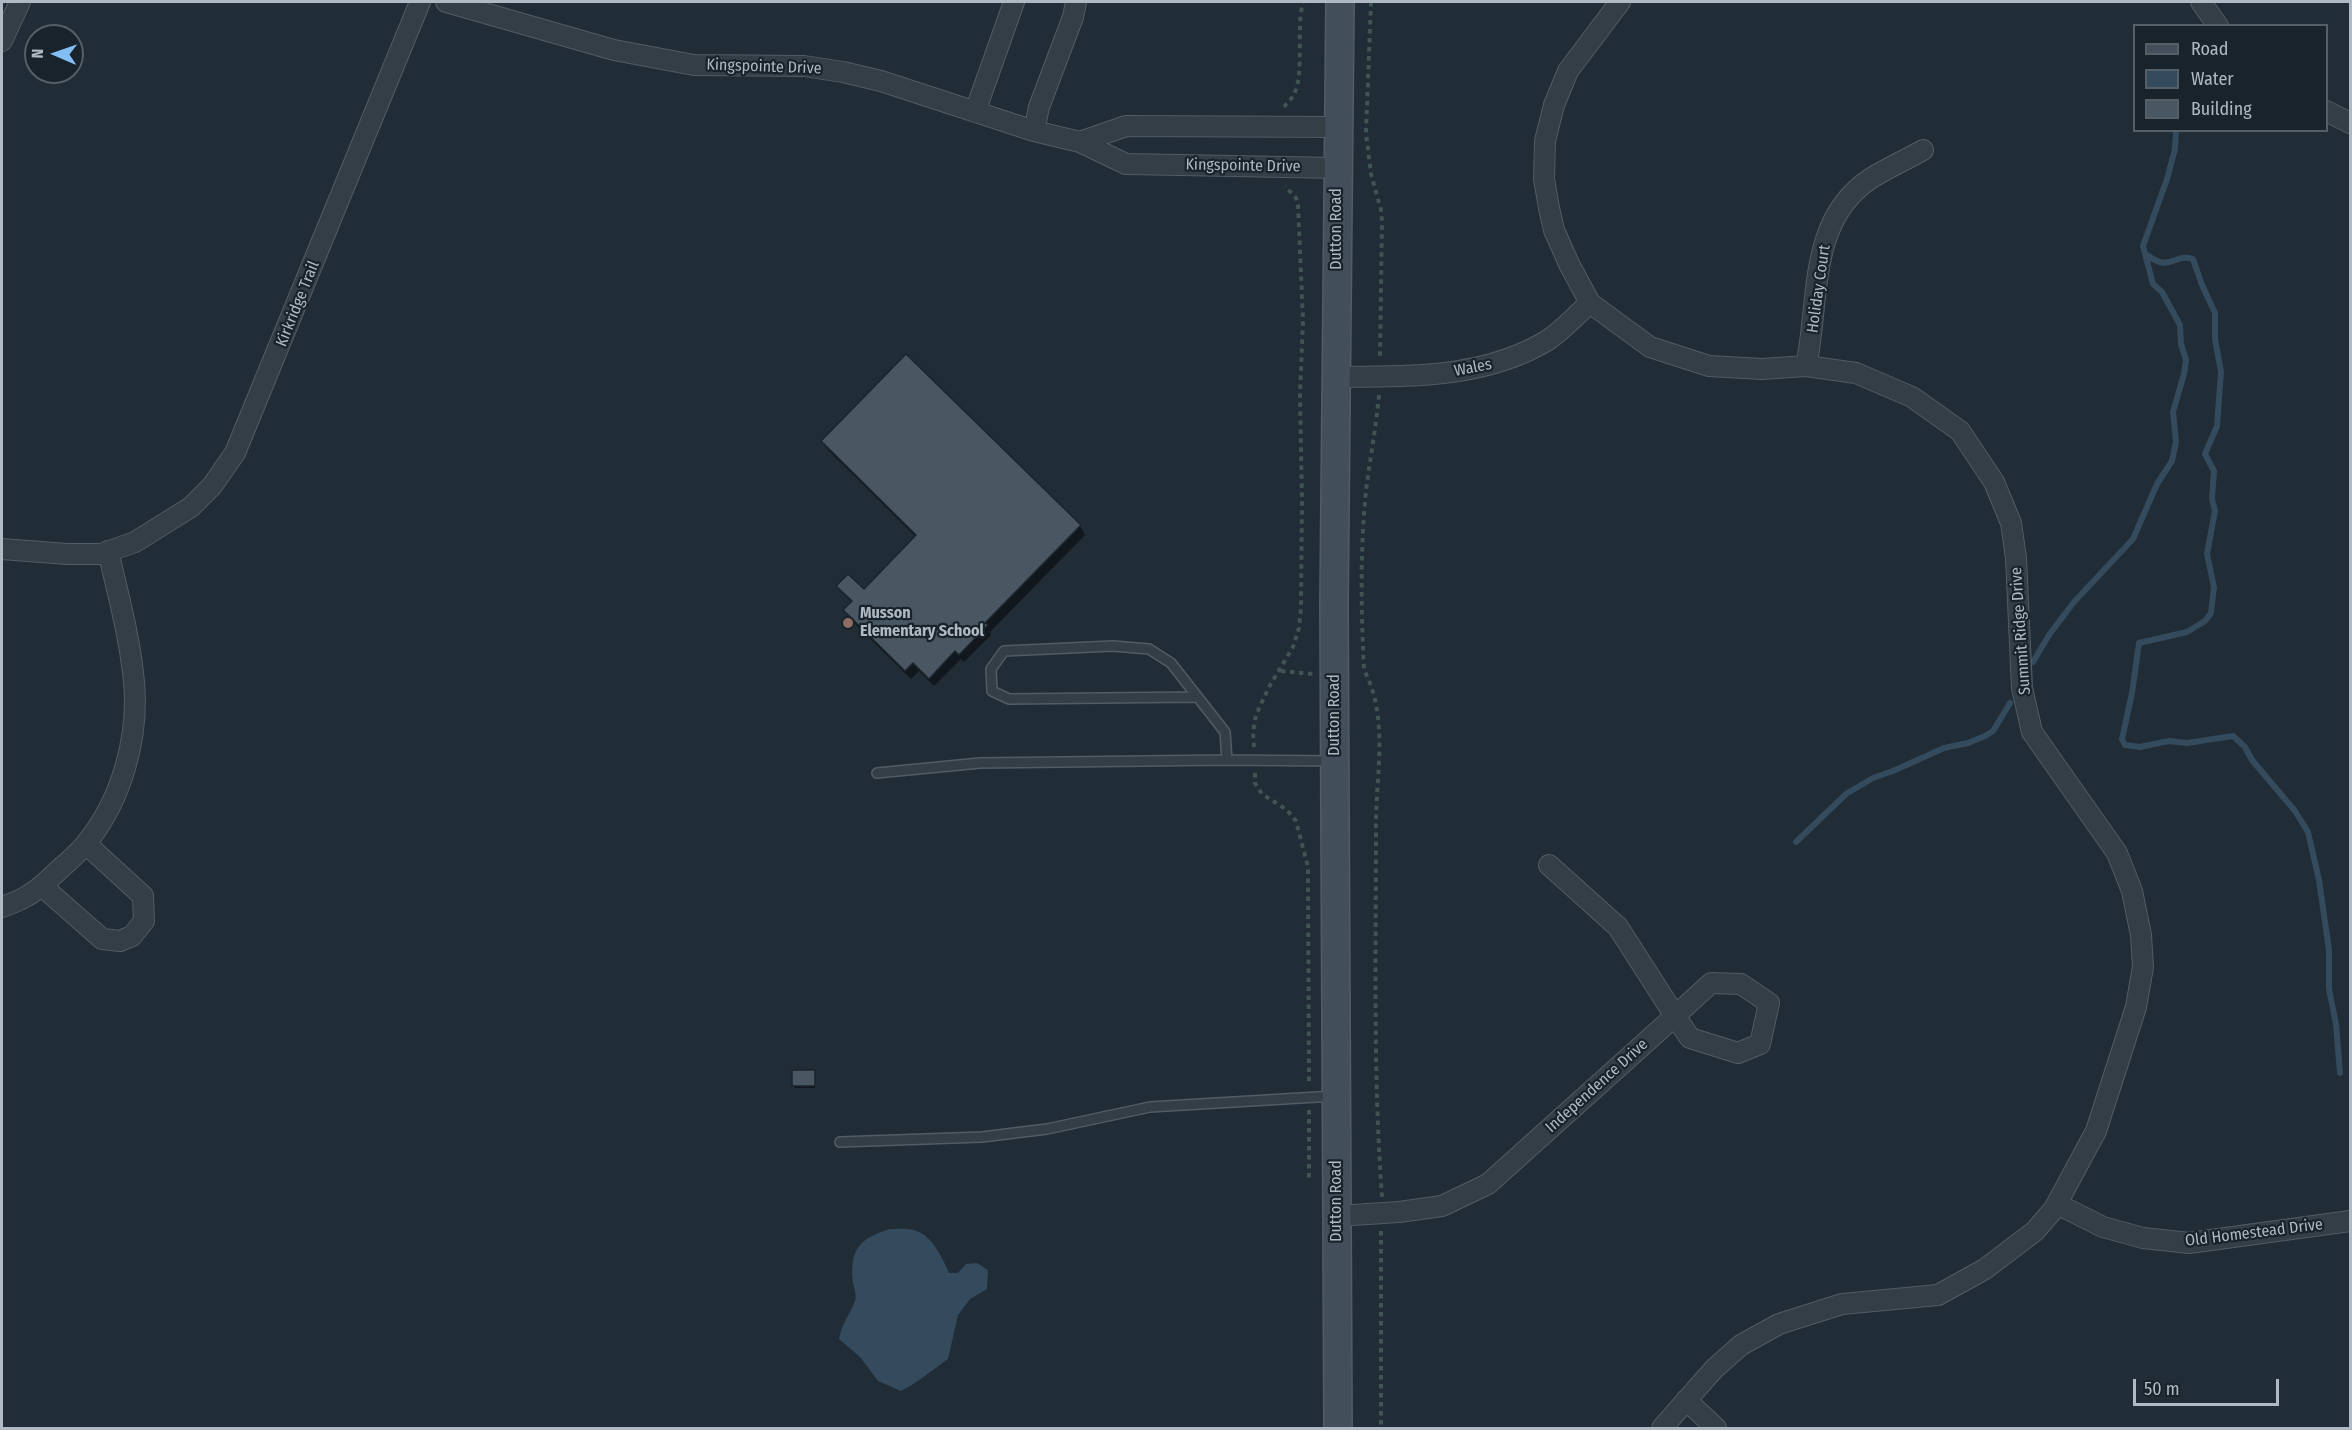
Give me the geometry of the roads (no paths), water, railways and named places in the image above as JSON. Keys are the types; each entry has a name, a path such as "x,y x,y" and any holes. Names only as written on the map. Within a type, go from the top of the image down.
{"street":[{"path":"2,41 20,2"},
{"name":"Kirkridge Trail","path":"2,549 101,554 135,542 191,507 212,486 235,453 420,2"},
{"name":"Kingspointe Drive","path":"446,2 614,50 694,65 804,66 881,81 929,99 1034,131 1080,142 1126,164 1338,168"},
{"path":"975,112 1014,2"},
{"path":"1034,131 1038,107 1073,16 1076,2"},
{"name":"Dutton Road","path":"1338,1428 1335,760 1340,2"},
{"name":"Summit Ridge Drive","path":"1620,2 1568,71 1554,105 1545,141 1544,178 1554,230 1590,303 1650,347 1709,366 1762,369 1806,366 1856,373 1912,396 1960,431 1994,482 2011,523 2016,558 2022,688 2032,732 2117,853 2132,891 2141,935 2143,967 2136,1007 2096,1131 2057,1204 2035,1231 1985,1269 1938,1295 1842,1304 1779,1324 1741,1345 1714,1369 1662,1428"},
{"path":"2201,2 2217,24"},
{"path":"2328,112 2350,123"},
{"path":"1080,142 1126,126 1338,127"},
{"name":"Holiday Court","path":"1806,366 1824,240 1846,201 1869,180 1923,150"},
{"name":"Wales","path":"1336,377 1455,372 1505,362 1550,339 1590,303"},
{"path":"2,907 27,896 42,886 86,844 98,828 114,797 131,747 135,708 134,682 108,551"},
{"path":"42,886 102,939 120,941 132,936 144,921 143,896 86,844"},
{"path":"1549,865 1618,927 1675,1016 1690,1038 1738,1053 1760,1044 1769,1003 1741,984 1711,983 1675,1016"},
{"name":"Independence Drive","path":"1337,1216 1442,1206 1488,1184 1675,1016"},
{"name":"Old Homestead Drive","path":"2057,1204 2103,1227 2143,1238 2189,1243 2350,1221"},
{"path":"1686,1400 1716,1428"}],"lane":[{"path":"1197,697 1009,699 992,691 990,669 1004,651 1113,646 1149,649 1171,663 1225,732 1227,760"},
{"path":"877,773 980,763 1335,760"},
{"path":"840,1142 982,1137 1047,1129 1150,1107 1336,1096"}],"water":[{"path":"890,1229 911,1229 926,1237 940,1254 949,1273 958,1273 966,1264 977,1263 988,1270 987,1289 970,1299 958,1315 948,1359 901,1391 878,1381 860,1357 839,1339 856,1299 852,1271 855,1253 871,1236"}],"waterway":[{"path":"2033,662 2049,635 2074,602 2133,539 2157,484 2172,461 2176,442 2173,412 2186,360 2181,344 2180,325 2162,292 2153,284 2143,246 2167,179 2175,149 2176,132"},
{"path":"2147,255 2167,263 2181,258 2193,259 2215,313 2215,339 2221,372 2217,426 2205,454 2214,471 2212,499 2215,511 2207,554 2214,587 2211,613 2205,621 2187,632 2139,643 2132,693 2122,739 2125,745 2140,747 2169,741 2187,743 2233,736 2245,747 2252,760 2295,811 2308,832 2319,880 2329,950 2329,989 2336,1024 2340,1073"},
{"path":"1796,842 1846,794 1873,778 1944,748 1968,743 1993,731 2010,703"}],"place":[{"name":"Musson Elementary School","path":"848,623"}]}
